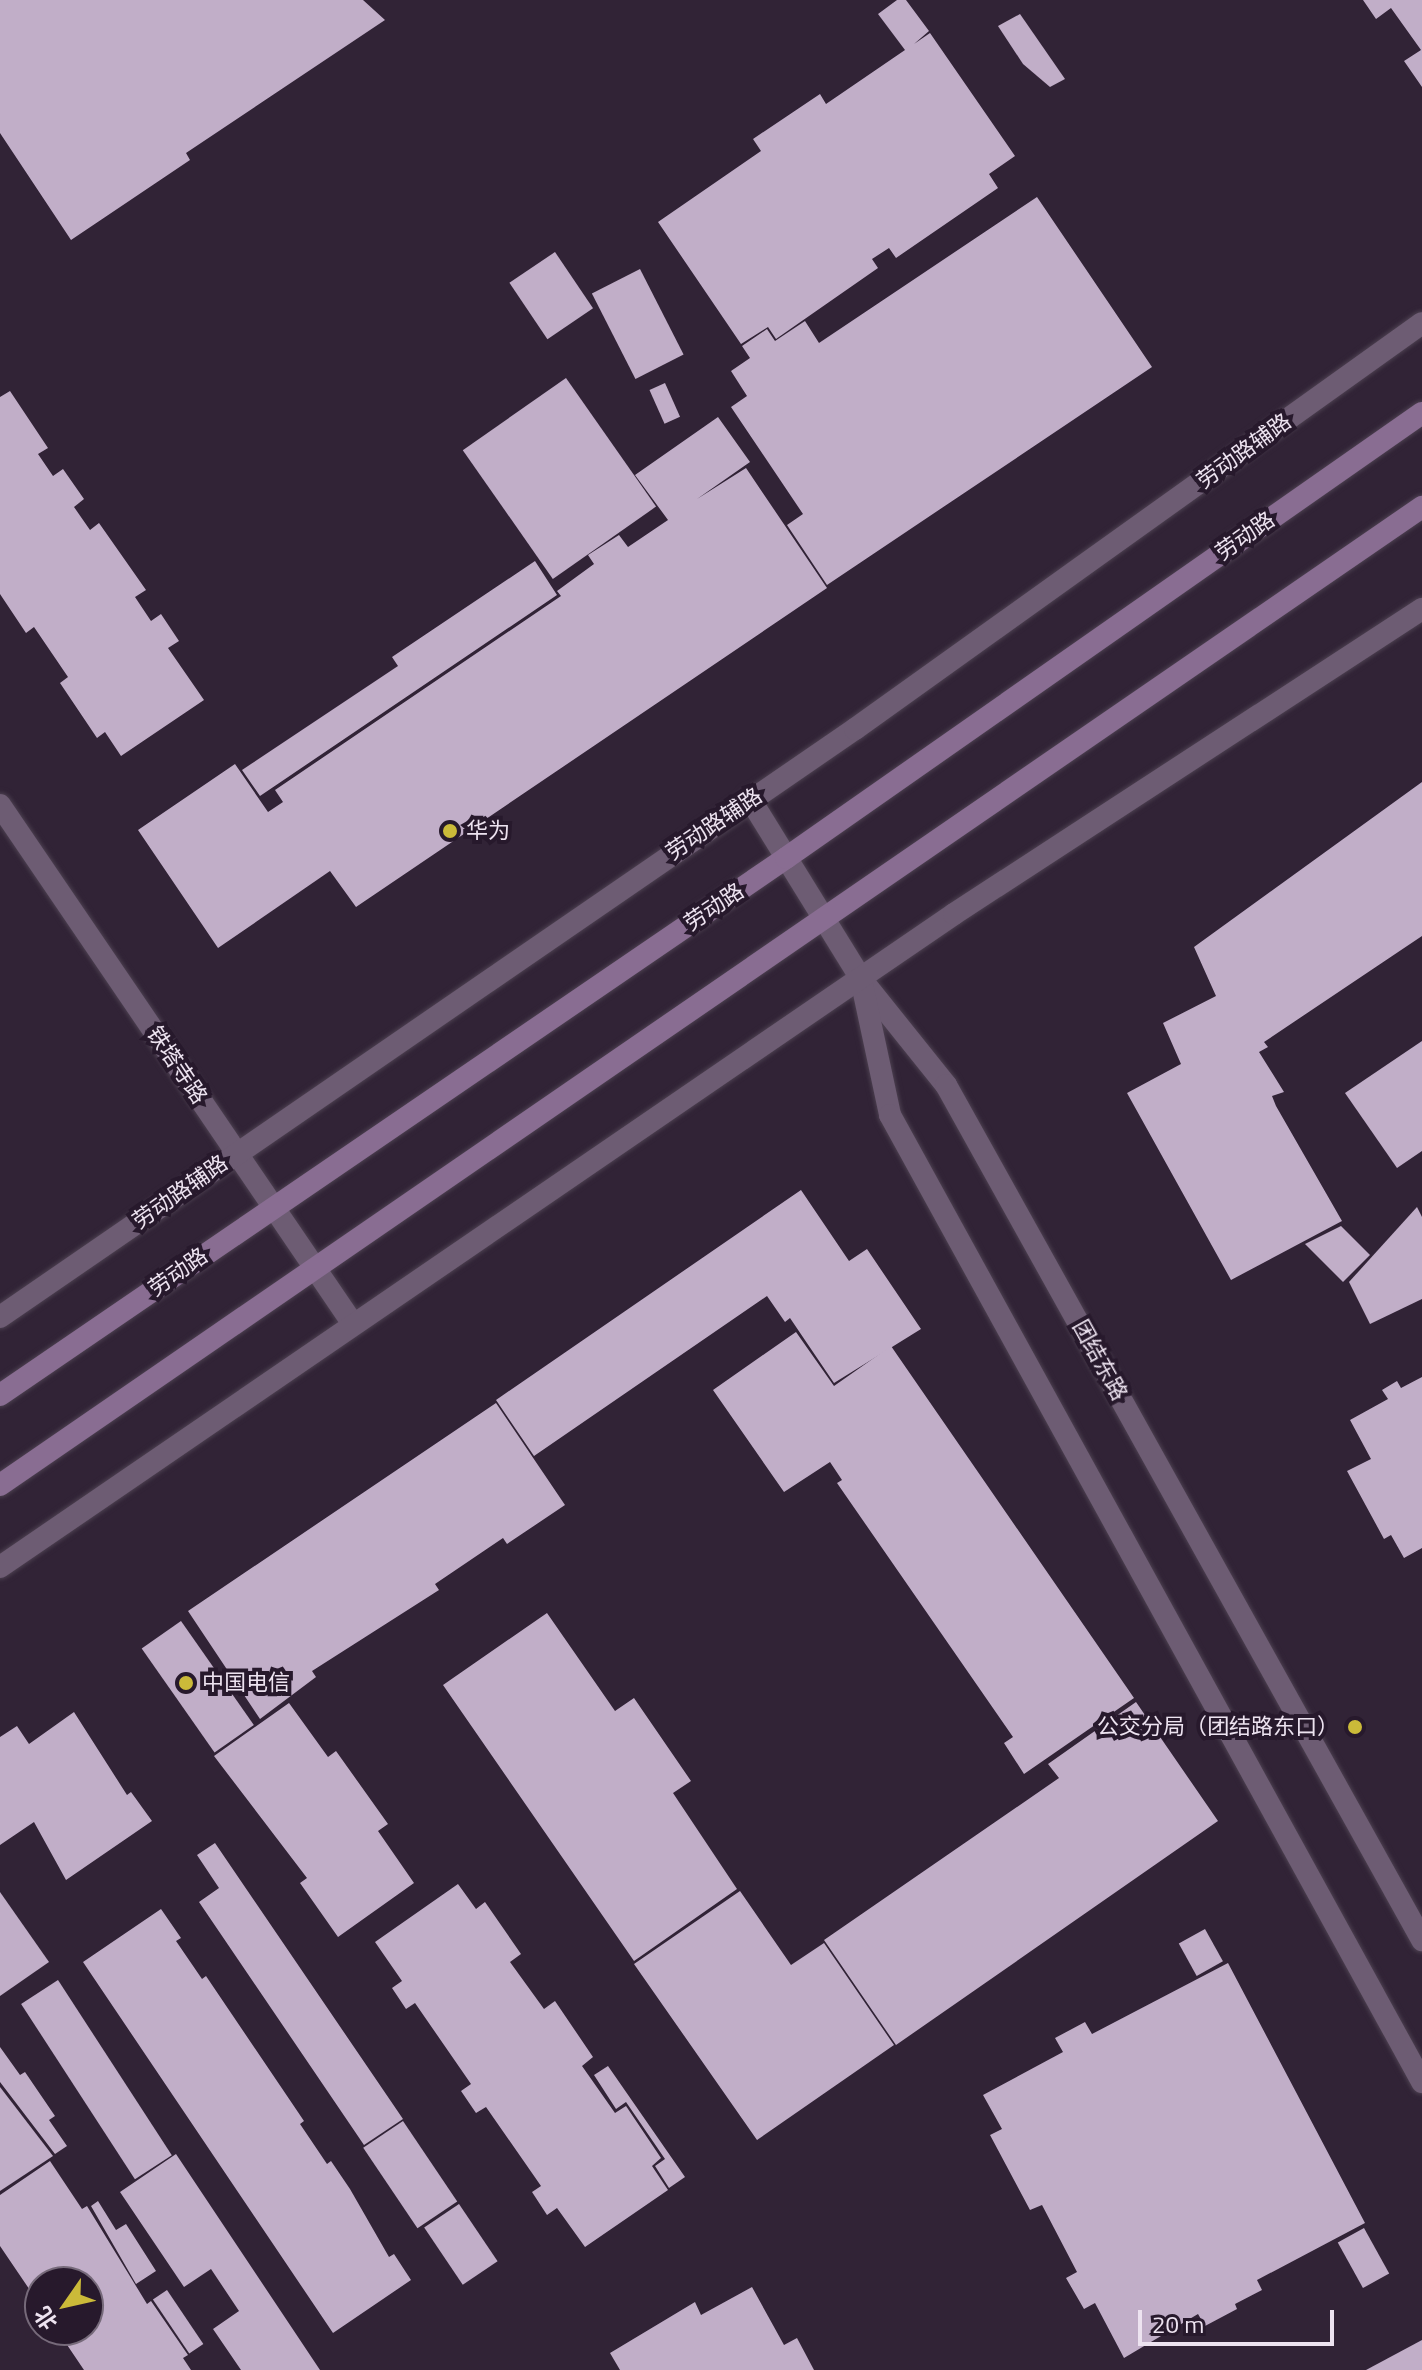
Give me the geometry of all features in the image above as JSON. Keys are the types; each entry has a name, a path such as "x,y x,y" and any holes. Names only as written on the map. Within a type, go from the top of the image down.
{"main road":[{"name":"劳动路","path":"0,1395 786,858 1422,413"},
{"path":"0,1485 827,921 1422,507"}],"street":[{"name":"劳动路辅路","path":"0,1317 855,729 1422,323"},
{"path":"0,1567 861,979 1422,609"},
{"name":"团结东路","path":"750,799 861,979 946,1085 1422,1940"},
{"name":"铁塔寺路","path":"0,805 353,1324"},
{"path":"861,979 890,1115 1422,2082"}],"building":[{"path":"0,0 363,0 385,20 186,153 190,160 71,240 0,133"},
{"path":"897,0 906,0 929,31 914,44 930,33 1015,156 989,174 998,188 896,258 889,248 872,259 878,268 776,339 768,327 741,344 658,222 761,151 753,139 820,94 826,104 905,50 878,14"},
{"path":"1363,0 1422,0 1422,87 1404,61 1421,50 1391,8 1376,19"},
{"path":"1020,14 1065,79 1050,87 1023,64 998,26"},
{"path":"1037,197 1152,367 827,585 787,525 803,514 731,407 747,396 731,371 750,358 742,346 767,329 775,341 805,321 819,343"},
{"path":"555,252 593,308 547,339 509,283"},
{"path":"640,269 684,355 635,379 592,294"},
{"path":"566,378 656,507 553,579 463,450"},
{"path":"665,383 680,417 665,424 649,390"},
{"path":"10,391 48,448 38,454 53,476 63,469 84,499 74,507 90,530 99,523 146,590 135,597 151,621 161,614 179,641 168,648 204,700 121,756 105,732 97,738 60,683 68,677 34,627 26,633 0,594 0,397"},
{"path":"718,417 750,462 697,499 746,468 827,588 356,907 330,871 218,948 138,830 235,764 268,812 283,802 275,790 561,596 557,591 594,564 588,555 619,535 628,547 668,520 635,475"},
{"path":"535,561 557,595 260,796 242,770 398,666 392,657"},
{"path":"1422,782 1422,936 1264,1042 1268,1047 1259,1052 1284,1092 1272,1096 1276,1106 1342,1221 1231,1280 1127,1093 1181,1064 1163,1023 1216,996 1194,947"},
{"path":"1422,1041 1422,1151 1397,1168 1345,1093"},
{"path":"801,1190 849,1261 867,1249 921,1329 834,1383 790,1318 785,1322 767,1296 534,1456 496,1400"},
{"path":"1417,1207 1422,1217 1422,1299 1370,1324 1349,1282"},
{"path":"1341,1226 1370,1255 1343,1282 1305,1244"},
{"path":"796,1332 834,1386 891,1346 1134,1698 1024,1774 1004,1743 1013,1737 837,1483 842,1480 830,1462 784,1492 713,1390"},
{"path":"1422,1377 1422,1548 1404,1558 1391,1535 1384,1539 1347,1471 1371,1459 1350,1420 1388,1399 1382,1390 1397,1381 1401,1388"},
{"path":"496,1403 565,1505 507,1544 503,1538 435,1584 439,1590 312,1671 316,1677 260,1719 188,1611"},
{"path":"547,1613 615,1711 634,1698 691,1781 673,1793 737,1889 634,1961 443,1685"},
{"path":"181,1621 254,1725 215,1753 142,1649"},
{"path":"1136,1702 1218,1821 896,2045 824,1940 1059,1778 1048,1764"},
{"path":"289,1703 328,1757 336,1751 388,1824 378,1831 414,1883 338,1937 300,1883 307,1878 214,1756"},
{"path":"74,1712 127,1795 131,1792 152,1821 66,1880 34,1822 0,1845 0,1737 17,1726 29,1744"},
{"path":"215,1843 403,2119 364,2145 199,1902 219,1888 197,1855"},
{"path":"458,1884 476,1909 485,1902 521,1954 510,1962 544,2009 555,2001 593,2057 582,2066 615,2113 626,2106 661,2158 652,2166 668,2190 585,2247 557,2208 547,2215 532,2192 541,2186 486,2107 476,2113 461,2091 471,2084 415,2003 406,2009 392,1988 402,1981 375,1942"},
{"path":"740,1891 791,1965 824,1943 894,2045 757,2140 634,1964"},
{"path":"0,1892 49,1962 0,1996"},
{"path":"161,1909 181,1938 176,1941 202,1979 206,1976 304,2121 300,2124 327,2164 331,2161 350,2189 389,2257 394,2254 411,2280 333,2333 83,1962"},
{"path":"1205,1929 1223,1961 1197,1976 1179,1944"},
{"path":"1228,1963 1365,2223 1257,2280 1262,2290 1235,2304 1237,2309 1205,2326 1198,2314 1124,2358 1095,2303 1084,2309 1066,2278 1077,2272 1042,2205 1030,2210 990,2135 1002,2129 983,2095 1063,2052 1055,2038 1085,2022 1092,2034"},
{"path":"58,1980 172,2155 135,2179 21,2004"},
{"path":"0,2047 20,2075 25,2072 55,2116 49,2120 67,2146 55,2154 0,2082"},
{"path":"608,2066 685,2177 669,2188 655,2166 665,2159 626,2102 616,2109 594,2075"},
{"path":"0,2087 53,2156 0,2191"},
{"path":"403,2121 457,2201 417,2228 363,2148"},
{"path":"176,2154 320,2370 241,2370 213,2329 239,2311 211,2269 184,2287 120,2192"},
{"path":"50,2161 82,2209 87,2206 147,2304 151,2301 188,2355 183,2358 191,2370 84,2370 68,2346 104,2346 104,2266 24,2266 24,2281 0,2246 0,2195"},
{"path":"98,2201 116,2230 126,2224 156,2271 136,2284 91,2206"},
{"path":"459,2204 498,2261 463,2285 424,2227"},
{"path":"1364,2228 1389,2273 1363,2288 1338,2243"},
{"path":"752,2287 784,2345 797,2338 814,2370 620,2370 610,2353 695,2302 701,2315"},
{"path":"167,2290 203,2344 189,2353 153,2300"},
{"path":"1422,2340 1422,2370 1366,2370"}],"place":[{"name":"华为","path":"450,831"},
{"name":"中国电信","path":"186,1683"},
{"name":"公交分局（团结路东口）","path":"1355,1727"}]}
